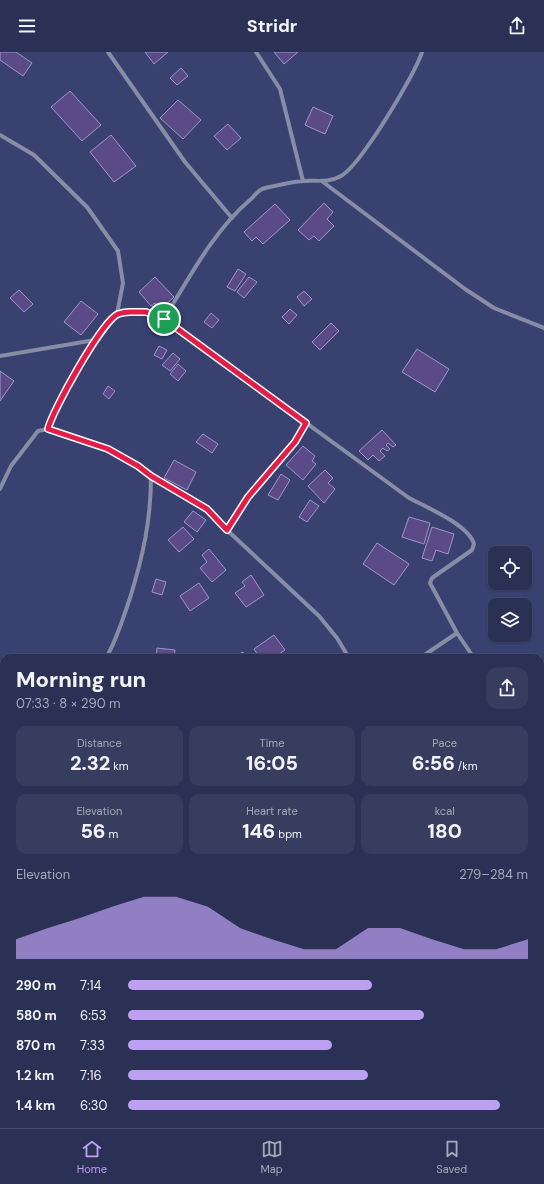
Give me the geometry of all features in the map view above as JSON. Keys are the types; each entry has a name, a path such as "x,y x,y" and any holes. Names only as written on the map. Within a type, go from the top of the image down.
{"street":[{"path":"108,52 185,162 232,218"},
{"path":"256,52 280,89 303,181"},
{"path":"164,319 199,261 242,206 262,189 303,181 324,182 340,177 348,172 365,152 405,85 422,52"},
{"path":"0,135 34,156 86,206 118,251 123,284 117,314 95,340 55,410 48,429"},
{"path":"324,182 427,262 465,289 494,308 544,328"},
{"path":"117,314 146,312 164,319 409,498 451,520 470,536 474,541 472,550 430,580 457,633 471,654"},
{"path":"0,356 95,340"},
{"path":"227,530 248,497 295,442 306,423"},
{"path":"0,489 11,466 35,433 48,429 108,449 207,509 227,530 319,616 337,638 347,654"},
{"path":"108,654 122,623 142,557 149,522 151,476"},
{"path":"426,654 457,633"}],"building":[{"path":"0,52 16,52 32,63 23,76 0,60"},
{"path":"145,52 168,52 154,64"},
{"path":"274,52 298,52 284,64"},
{"path":"181,68 188,76 177,85 170,78"},
{"path":"70,91 101,125 82,141 51,107"},
{"path":"178,100 201,120 183,139 160,118"},
{"path":"313,107 333,116 325,134 305,125"},
{"path":"228,124 241,138 227,150 214,136"},
{"path":"111,135 136,166 114,182 90,152"},
{"path":"324,203 333,212 327,219 334,226 319,241 314,236 309,240 298,230"},
{"path":"275,204 290,220 263,244 256,237 252,241 244,232"},
{"path":"238,269 246,274 235,291 227,287"},
{"path":"155,277 174,297 161,309 155,303 151,306 139,292"},
{"path":"249,277 257,282 244,298 237,292"},
{"path":"19,290 33,304 24,312 10,298"},
{"path":"304,291 312,299 304,306 297,297"},
{"path":"81,301 98,314 81,335 64,322"},
{"path":"290,309 297,315 289,324 282,317"},
{"path":"211,313 219,320 212,328 204,322"},
{"path":"331,323 339,331 320,350 312,342"},
{"path":"159,346 167,350 162,359 154,355"},
{"path":"417,349 449,369 435,392 402,372"},
{"path":"173,353 180,359 170,371 162,365"},
{"path":"178,364 186,371 178,381 170,374"},
{"path":"0,371 14,381 0,401"},
{"path":"108,386 115,391 109,399 103,394"},
{"path":"382,430 396,445 393,447 388,443 386,445 390,449 387,451 383,448 380,451 385,456 379,461 373,455 368,460 359,451"},
{"path":"203,434 218,444 212,453 196,442"},
{"path":"303,446 315,456 312,461 316,464 303,480 286,465"},
{"path":"174,460 196,472 187,490 164,478"},
{"path":"325,470 333,478 328,483 335,489 324,503 308,486"},
{"path":"281,474 290,480 278,500 268,495"},
{"path":"310,500 319,506 307,522 299,517"},
{"path":"193,511 206,520 197,532 184,522"},
{"path":"409,517 430,523 424,544 402,537"},
{"path":"183,527 194,539 179,552 168,540"},
{"path":"432,527 454,534 448,554 436,550 432,561 422,558"},
{"path":"377,543 409,564 394,585 363,564"},
{"path":"209,549 226,570 212,582 200,568 207,562 202,555"},
{"path":"251,575 264,595 246,607 235,593 245,586 242,582"},
{"path":"156,579 166,582 162,595 152,592"},
{"path":"199,583 209,598 190,611 180,596"},
{"path":"274,635 285,650 279,654 257,654 254,649"},
{"path":"157,648 175,650 174,654 156,654"}],"route":[{"path":"146,312 164,319 306,423 295,442 248,497 227,530 207,509 108,449 48,429 50,419 95,340 117,314 146,312"}]}
